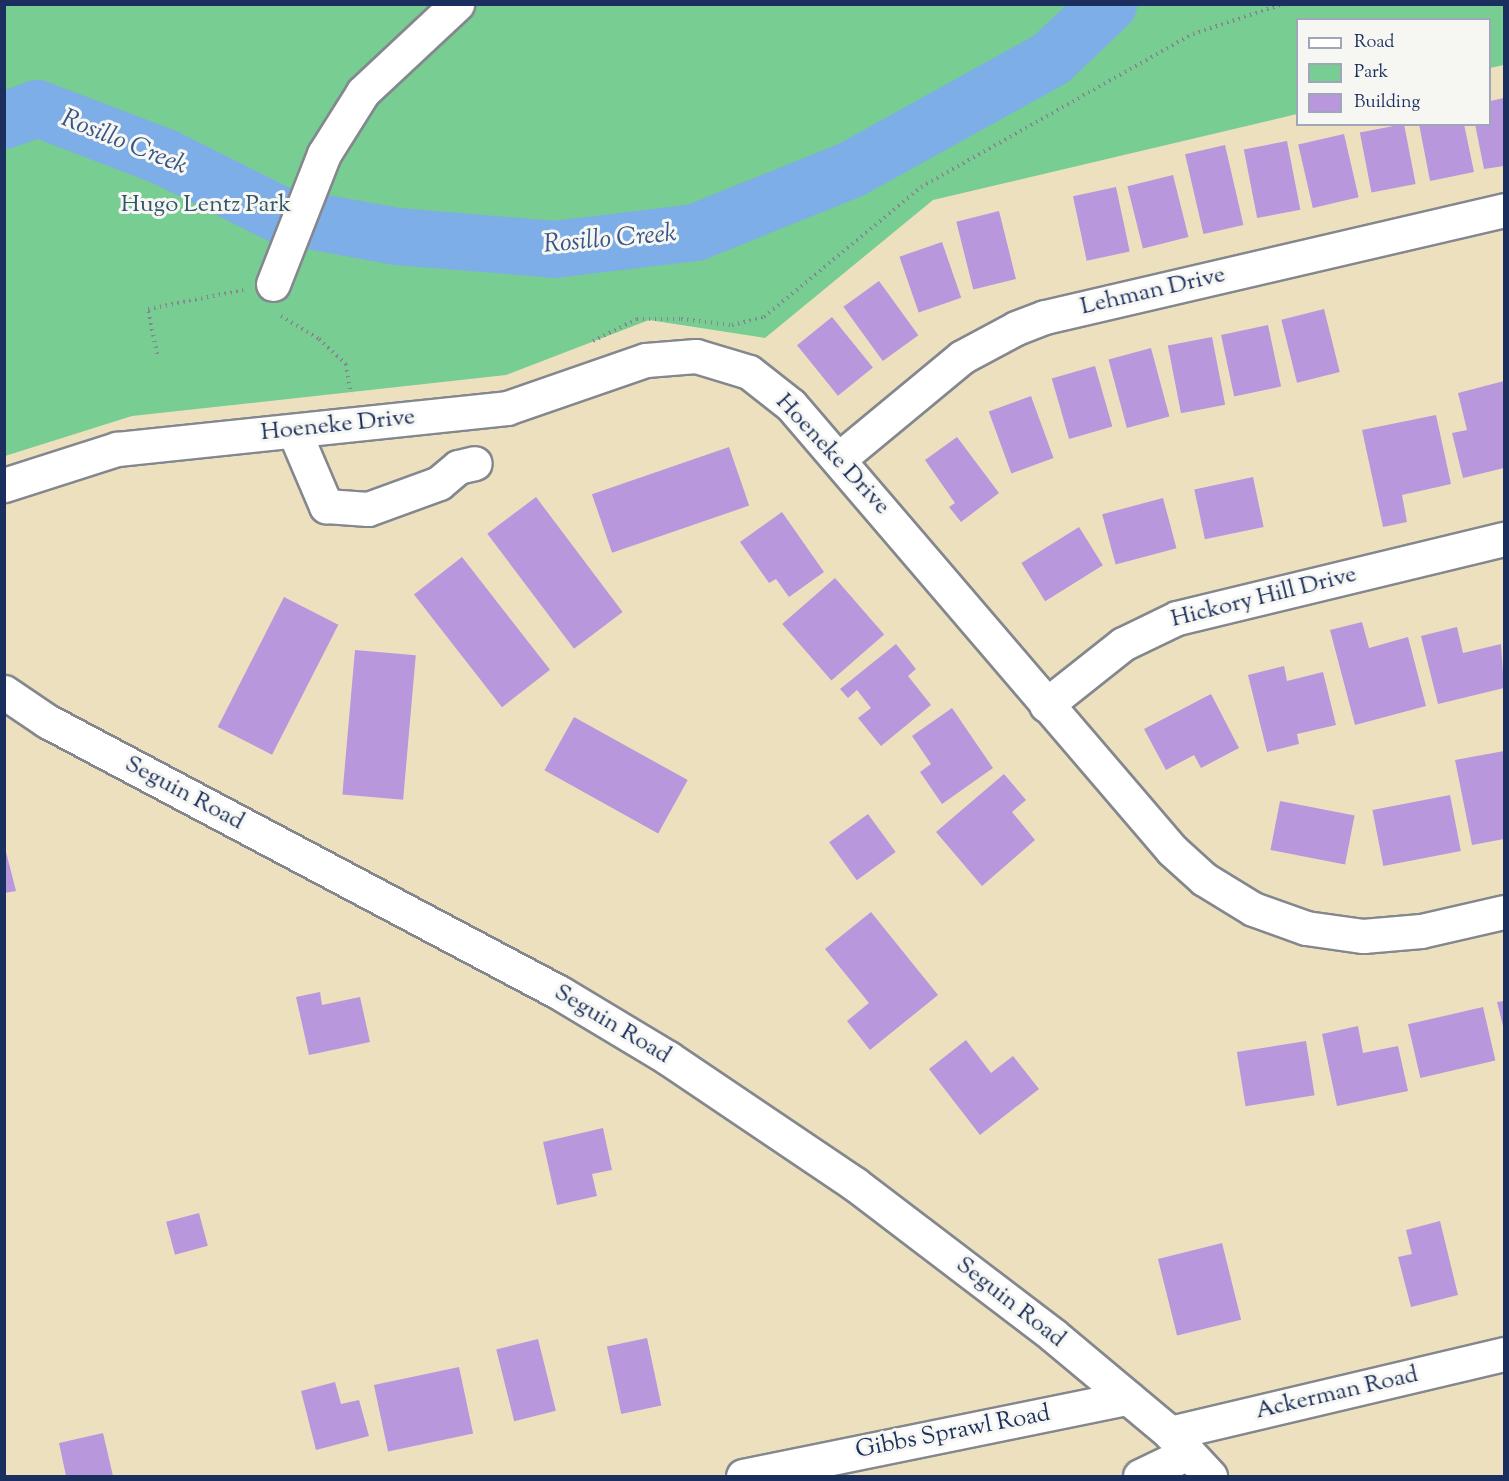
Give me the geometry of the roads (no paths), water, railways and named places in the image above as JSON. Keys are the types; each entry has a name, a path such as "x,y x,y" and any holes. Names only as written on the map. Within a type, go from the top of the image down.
{"street":[{"path":"273,284 324,154 363,92 457,4"},
{"name":"Lehman Drive","path":"840,458 962,357 1016,328 1045,317 1504,210"},
{"name":"Hoeneke Drive","path":"4,485 117,449 507,408 646,360 696,356 749,372 791,405 840,458 1046,705 1172,850 1204,879 1252,909 1306,928 1363,936 1421,931 1504,912"},
{"path":"294,430 326,506 368,509 439,483 458,467 475,462"},
{"name":"Hickory Hill Drive","path":"1046,705 1123,644 1177,618 1504,539"},
{"name":"Seguin Road","path":"4,692 47,721 560,993 668,1058 855,1185 1053,1335 1179,1443 1210,1476"},
{"name":"Ackerman Road","path":"1140,1476 1179,1443 1504,1354"},
{"name":"Gibbs Sprawl Road","path":"757,1475 1128,1398"}],"waterway":[{"name":"Rosillo Creek","path":"4,120 37,108 165,157 281,215 397,236 554,249 695,232 851,169 1051,58 1108,4"}],"park label":[{"name":"Hugo Lentz Park","path":"206,206"}]}
